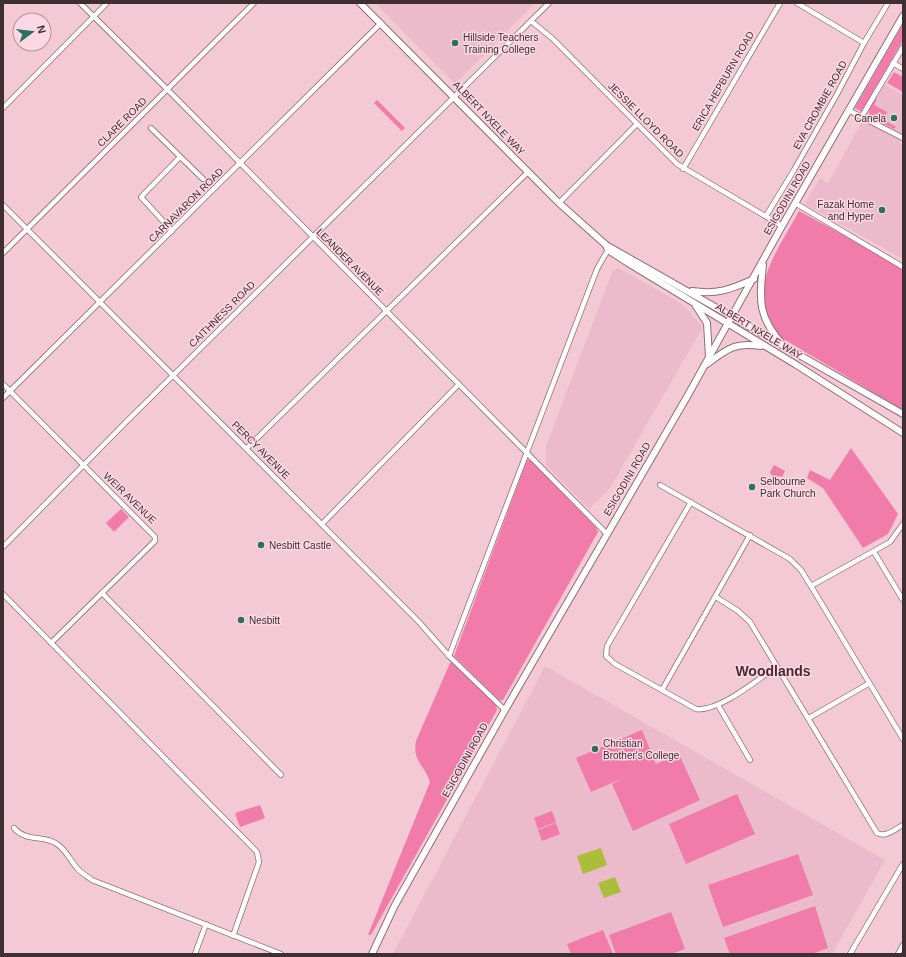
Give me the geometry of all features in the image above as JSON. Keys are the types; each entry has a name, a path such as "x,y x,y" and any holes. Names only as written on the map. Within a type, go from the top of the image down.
{"main road":[{"name":"ALBERT NXELE WAY","path":"360,3 455,96 559,203 608,247 728,325 765,346 903,434"},
{"name":"ESIGODINI ROAD","path":"372,954 395,905 505,710 704,367 795,203 903,16"},
{"name":"ALBERT NXELE WAY","path":"608,247 689,291 733,316 787,350 903,414"},
{"path":"763,262 759,296 762,312 772,332 787,350"},
{"path":"689,291 708,294 725,291 754,279"},
{"path":"694,303 707,324 709,357"},
{"path":"704,367 732,346 748,344 765,346"}],"street":[{"name":"LEANDER AVENUE","path":"80,3 528,452 607,534"},
{"path":"3,108 107,3"},
{"name":"CLARE ROAD","path":"3,253 254,3"},
{"name":"CAITHNESS ROAD","path":"3,547 549,3"},
{"name":"ERICA HEPBURN ROAD","path":"683,169 780,3"},
{"path":"797,3 864,43"},
{"name":"EVA CROMBIE ROAD","path":"766,216 888,3"},
{"name":"JESSIE LLOYD ROAD","path":"531,21 553,39 636,124 683,169 782,226"},
{"name":"CARNAVARON ROAD","path":"3,398 381,24"},
{"path":"862,116 903,47"},
{"path":"893,63 903,69"},
{"path":"848,110 903,138"},
{"path":"559,203 636,124"},
{"path":"151,128 203,179"},
{"path":"172,231 141,197 180,157"},
{"path":"247,448 528,172"},
{"path":"795,203 903,267"},
{"name":"PERCY AVENUE","path":"3,205 173,376 247,448 419,622 449,656 505,710"},
{"path":"449,656 598,269 608,247"},
{"name":"WEIR AVENUE","path":"3,384 155,537 155,541 51,644"},
{"path":"322,524 459,384"},
{"path":"660,485 790,559 801,570 868,684 903,739"},
{"path":"691,502 606,651 609,660 696,709 701,710 718,705 776,668"},
{"path":"811,586 874,552 894,539 903,524"},
{"path":"662,690 750,535"},
{"path":"874,552 903,600"},
{"path":"3,594 257,852 259,862 233,936"},
{"path":"102,594 281,775"},
{"path":"716,597 738,611 750,622 776,668 809,718 877,833 880,835 888,834 903,824"},
{"path":"809,718 868,684"},
{"path":"718,705 750,760"},
{"path":"14,828 19,834 52,841 57,844 77,868 92,880 281,954"},
{"path":"852,953 903,864"},
{"path":"898,873 903,876"},
{"path":"195,954 206,924"},
{"path":"898,954 903,945"}],"shaded area":[{"name":"Hillside Teachers Training College","path":"375,3 535,3 455,84"},
{"path":"903,24 903,40 862,112 855,108"},
{"path":"894,72 903,77 903,92 887,83"},
{"path":"883,84 903,95 903,135 899,143 903,146 903,259 805,204 820,178 828,183"},
{"path":"875,98 877,99 874,105 887,112 884,118 896,127 894,129 869,116 869,110"},
{"path":"377,100 405,128 402,131 374,103"},
{"path":"799,211 903,267 903,410 780,337 769,321 764,305 764,289 767,273 781,242"},
{"path":"619,268 682,304 703,327 610,488 589,509 546,465 546,446 613,270"},
{"path":"851,448 898,514 888,534 863,548 823,488 807,478 810,470 830,480"},
{"path":"527,460 531,460 596,527 598,532 503,700 499,700 454,656"},
{"path":"774,465 785,471 782,477 779,476 774,480 770,472"},
{"path":"121,509 129,517 114,532 106,523"},
{"path":"450,663 453,663 496,705 497,710 371,935 368,935 430,782 428,776 417,759 415,748 416,741"},
{"name":"Christian Brother's College","path":"545,666 885,860 832,954 393,954"},
{"path":"642,730 656,764 679,754 700,800 633,831 612,784 628,776 591,792 576,758"},
{"path":"737,794 755,834 686,864 669,824"},
{"path":"260,805 265,818 240,827 235,813"},
{"path":"552,811 556,822 538,829 534,818"},
{"path":"556,823 560,834 542,841 538,830"},
{"path":"601,848 607,865 583,874 577,856"},
{"path":"798,854 813,895 723,927 708,885"},
{"path":"615,877 621,892 604,898 598,883"},
{"path":"815,906 828,948 812,954 730,954 724,938"},
{"path":"671,912 685,949 671,954 616,954 609,935"},
{"path":"603,930 613,954 571,954 567,944"}],"place":[{"name":"Hillside Teachers Training College","path":"455,43"},
{"name":"Canela","path":"894,118"},
{"name":"Fazak Home and Hyper","path":"882,210"},
{"name":"Selbourne Park Church","path":"752,487"},
{"name":"Nesbitt Castle","path":"261,545"},
{"name":"Nesbitt","path":"241,620"},
{"name":"Christian Brother's College","path":"595,749"}],"district":[{"name":"Woodlands","path":"773,671"}]}
